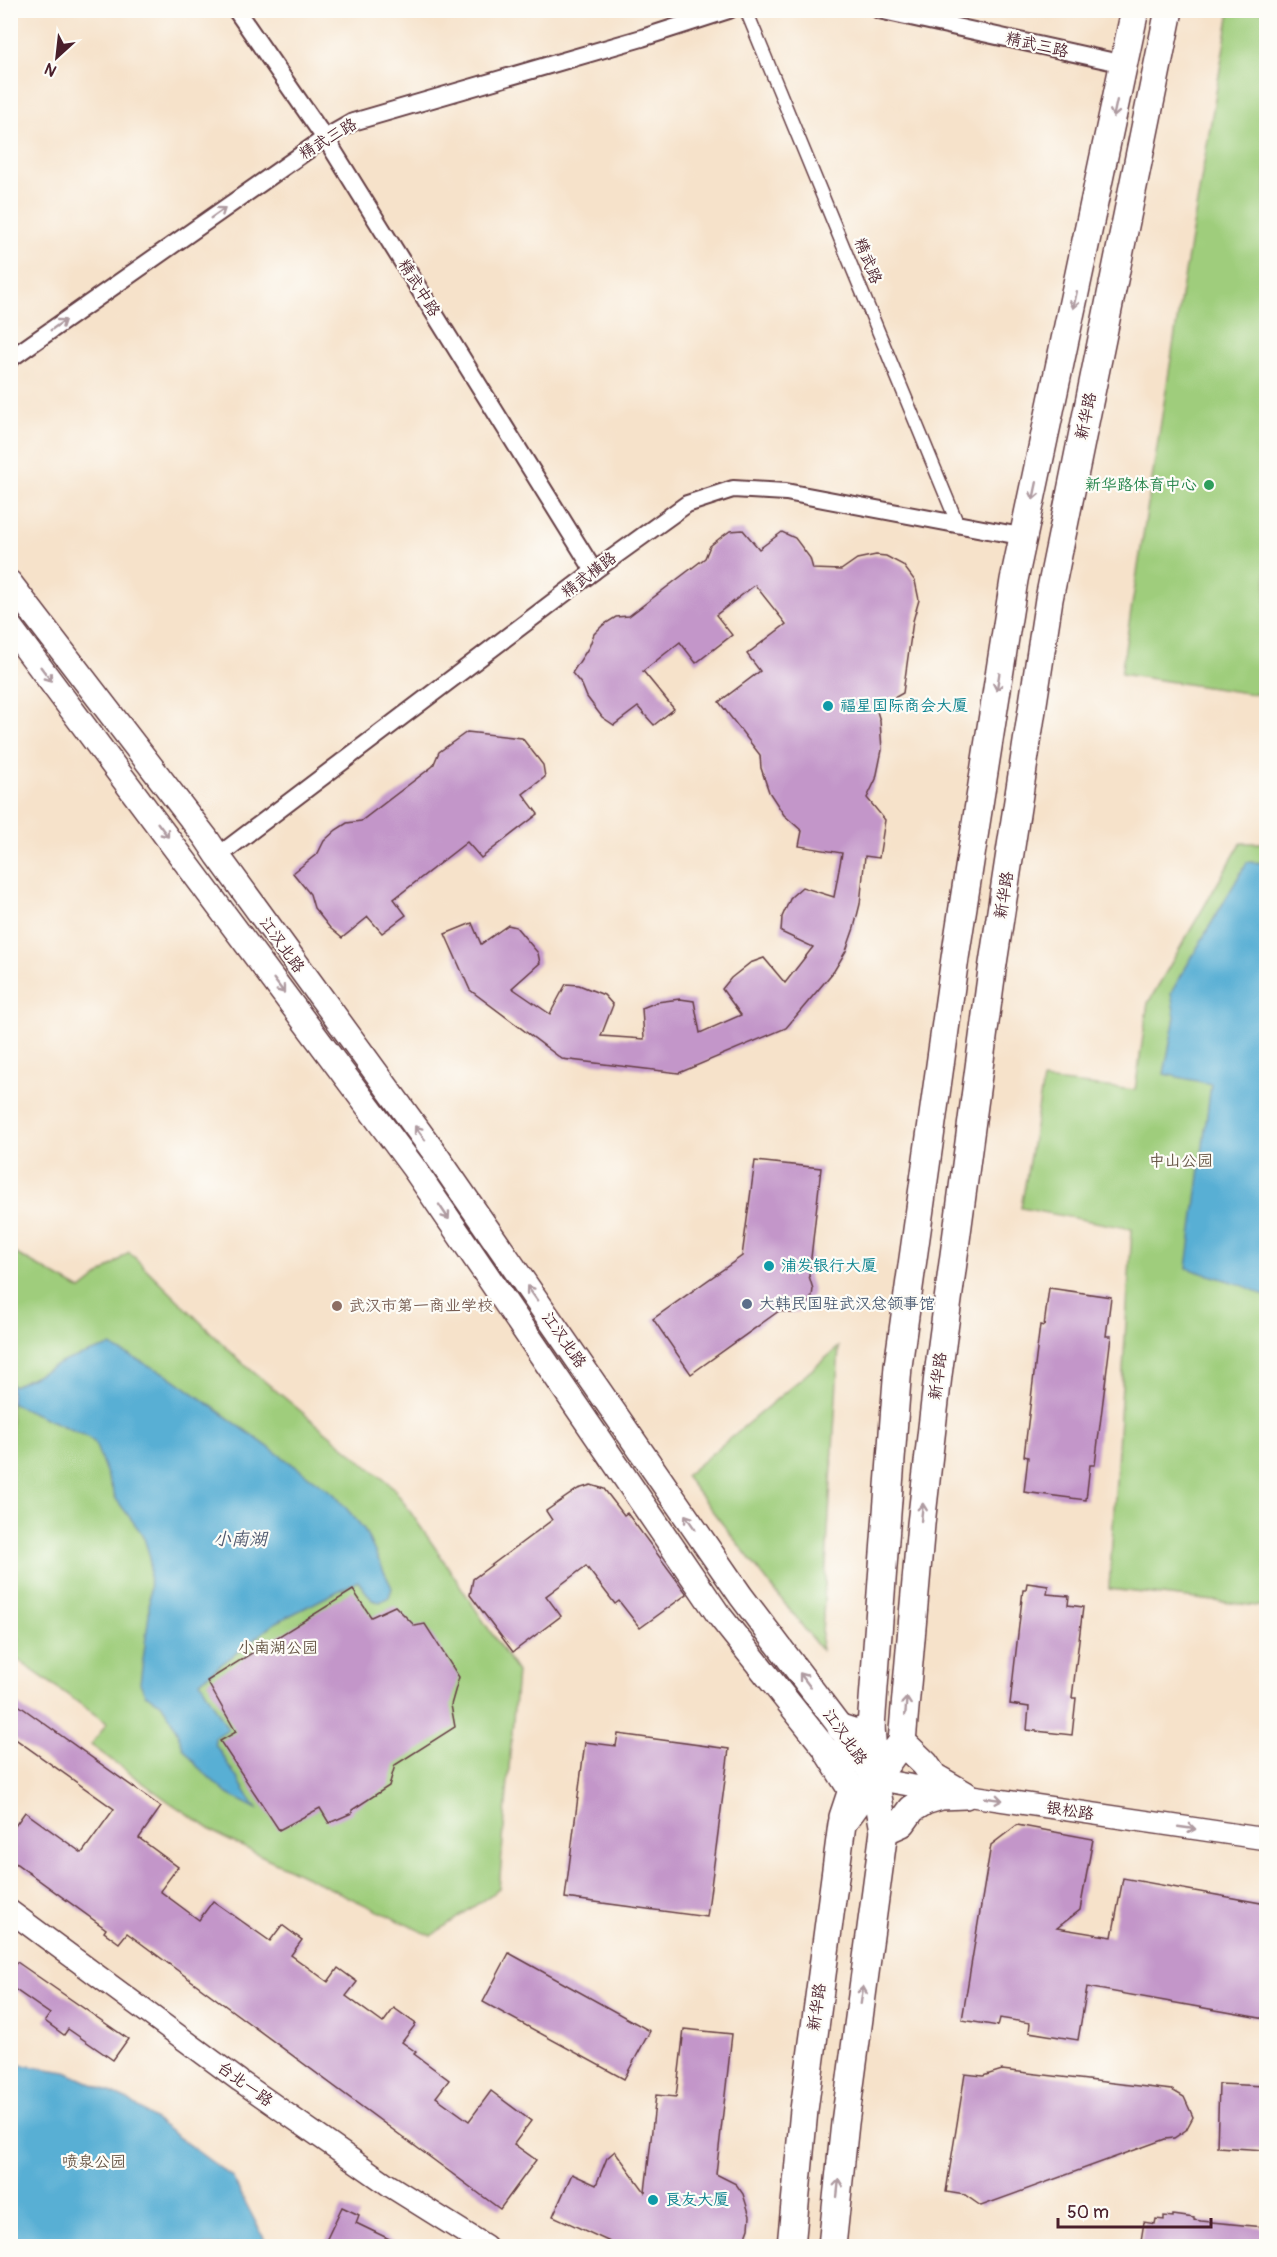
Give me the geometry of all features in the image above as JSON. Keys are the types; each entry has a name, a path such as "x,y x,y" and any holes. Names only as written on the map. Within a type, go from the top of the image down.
{"main road":[{"path":"832,2247 845,2123 884,1831 875,1779 871,1727 898,1366 960,926 1014,580 1136,10"},
{"name":"新华路","path":"791,2247 804,2110 842,1824 902,1742 921,1524 938,1375 992,970 1049,599 1169,10"},
{"name":"江汉北路","path":"10,583 207,838 434,1152 741,1596 841,1728 875,1779"},
{"name":"江汉北路","path":"10,627 413,1167 718,1614 828,1752 875,1779"},
{"path":"841,1728 856,1733 871,1727"},
{"path":"902,1742 925,1764 934,1777 965,1795"},
{"path":"828,1752 852,1790 842,1824"},
{"path":"884,1831 902,1823 912,1809 925,1801 941,1796 965,1795"}],"street":[{"name":"精武中路","path":"236,10 324,138 594,571"},
{"name":"精武三路","path":"10,359 324,138 353,122 631,42 729,10"},
{"name":"精武路","path":"746,10 958,525"},
{"name":"精武三路","path":"879,10 1124,64"},
{"name":"精武横路","path":"218,856 594,571 687,504 733,489 786,492 1025,537"},
{"name":"银松路","path":"875,1779 965,1795 1266,1839"},
{"name":"台北一路","path":"10,1911 249,2088 390,2186 486,2247"}],"green space":[{"name":"新华路体育中心","path":"1230,11 1266,11 1266,696 1121,674 1181,296"},
{"name":"中山公园","path":"1241,843 1266,843 1266,1607 1109,1589 1132,1229 1021,1208 1043,1080 1135,1090 1148,1003"},
{"name":"小南湖公园","path":"11,1251 81,1290 129,1252 240,1361 393,1487 517,1672 499,1889 431,1936 222,1837 172,1804 91,1745 107,1723 11,1655 19,1639 11,1633"},
{"path":"839,1347 821,1650 685,1476"}],"water":[{"path":"1247,862 1266,863 1266,1297 1238,1284 1187,1268 1211,1084 1164,1074 1175,1017 1171,993"},
{"name":"小南湖","path":"110,1346 168,1375 334,1494 364,1529 392,1588 389,1597 380,1602 372,1600 358,1581 275,1623 200,1681 228,1729 215,1738 215,1744 257,1809 227,1794 197,1766 184,1749 172,1720 161,1703 145,1694 140,1683 149,1614 150,1557 143,1535 116,1499 95,1443 88,1437 11,1403 11,1384 14,1386 67,1360"},
{"name":"喷泉公园","path":"10,2063 66,2072 128,2100 232,2177 268,2246 11,2246"}],"building":[{"path":"743,530 759,549 782,532 795,538 810,558 813,569 841,570 857,559 876,555 886,556 903,565 915,581 919,600 913,621 903,693 876,708 880,721 882,750 876,779 867,798 885,820 879,858 865,856 860,904 846,951 834,971 786,1028 679,1073 562,1059 470,990 445,934 472,923 481,944 508,925 516,927 538,953 540,963 512,988 550,1014 566,984 579,985 604,995 613,1005 601,1036 644,1039 642,1008 657,1002 680,999 694,1001 700,1033 741,1015 722,989 731,978 750,963 764,958 785,983 813,947 781,932 782,917 791,897 802,887 834,897 842,853 799,846 802,831 784,815 769,792 761,768 760,755 719,702 760,671 747,654 786,624 755,585 716,615 732,635 696,663 680,642 643,671 674,709 654,725 638,707 614,725 602,717 572,673 589,647 594,634 603,625 616,617 629,616 705,558 710,546 720,538 730,531"},
{"path":"467,732 522,738 543,765 545,777 523,794 538,814 481,858 467,842 394,899 406,915 382,933 368,917 342,938 330,928 314,908 310,894 293,873 318,853 324,841 336,830 347,823 361,821 433,766 439,752"},
{"name":"浦发银行大厦","path":"755,1161 821,1168 809,1276 813,1289 812,1296 808,1304 798,1312 779,1311 691,1374 653,1319 742,1256"},
{"path":"1049,1288 1111,1297 1106,1336 1111,1336 1095,1465 1090,1465 1086,1500 1024,1492 1028,1457 1024,1456 1040,1325 1044,1326"},
{"path":"591,1485 604,1489 624,1515 627,1513 687,1594 640,1628 619,1601 615,1604 586,1566 546,1596 561,1616 513,1652 470,1595 473,1579 552,1520 546,1511 578,1489"},
{"path":"1027,1583 1048,1586 1047,1594 1069,1596 1068,1605 1083,1607 1072,1698 1076,1698 1072,1735 1027,1730 1029,1707 1010,1704 1023,1590 1026,1590"},
{"path":"353,1590 371,1617 395,1606 415,1626 425,1624 459,1677 451,1705 455,1727 395,1765 389,1786 352,1810 352,1813 329,1823 320,1808 279,1830 220,1741 236,1732 207,1681"},
{"path":"10,1699 161,1807 139,1838 178,1867 160,1891 199,1920 213,1901 270,1941 282,1925 302,1940 291,1955 328,1982 338,1968 357,1982 346,1996 383,2023 394,2008 416,2024 402,2042 449,2080 436,2097 469,2121 491,2091 531,2121 514,2144 536,2160 500,2209 127,1933 119,1943 104,1932 106,1929 10,1859 10,1833 25,1812 82,1853 114,1809 10,1735"},
{"path":"618,1734 729,1749 707,1917 565,1898 585,1742 616,1746"},
{"path":"1017,1825 1093,1839 1080,1910 1057,1928 1112,1937 1123,1878 1266,1904 1266,2019 1087,1987 1078,2040 1029,2032 1030,2023 1000,2018 998,2026 962,2020 991,1845"},
{"path":"509,1953 650,2031 624,2079 483,2002"},
{"path":"17,1962 128,2039 113,2060 68,2029 64,2035 45,2021 50,2014 10,1986 10,1971"},
{"path":"684,2029 732,2034 716,2174 736,2184 743,2194 750,2216 749,2228 742,2247 621,2247 553,2216 572,2174 596,2185 607,2158 615,2151 645,2192 656,2095 676,2097"},
{"path":"1002,2070 1172,2090 1184,2097 1193,2117 1186,2130 1174,2138 1165,2139 981,2206 965,2195 946,2192 965,2074 983,2076"},
{"path":"1219,2084 1266,2086 1266,2150 1217,2147"},
{"path":"342,2207 359,2215 356,2223 406,2247 323,2247"},
{"path":"1173,2215 1201,2221 1263,2227 1266,2229 1266,2247 1140,2247 1144,2222 1155,2224 1156,2219 1164,2220 1164,2216 1173,2217"}],"place":[{"name":"新华路体育中心","path":"1209,485"},
{"name":"福星国际商会大厦","path":"828,706"},
{"name":"浦发银行大厦","path":"769,1266"},
{"name":"大韩民国驻武汉总领事馆","path":"747,1304"},
{"name":"武汉市第一商业学校","path":"337,1306"},
{"name":"良友大厦","path":"653,2200"}]}
